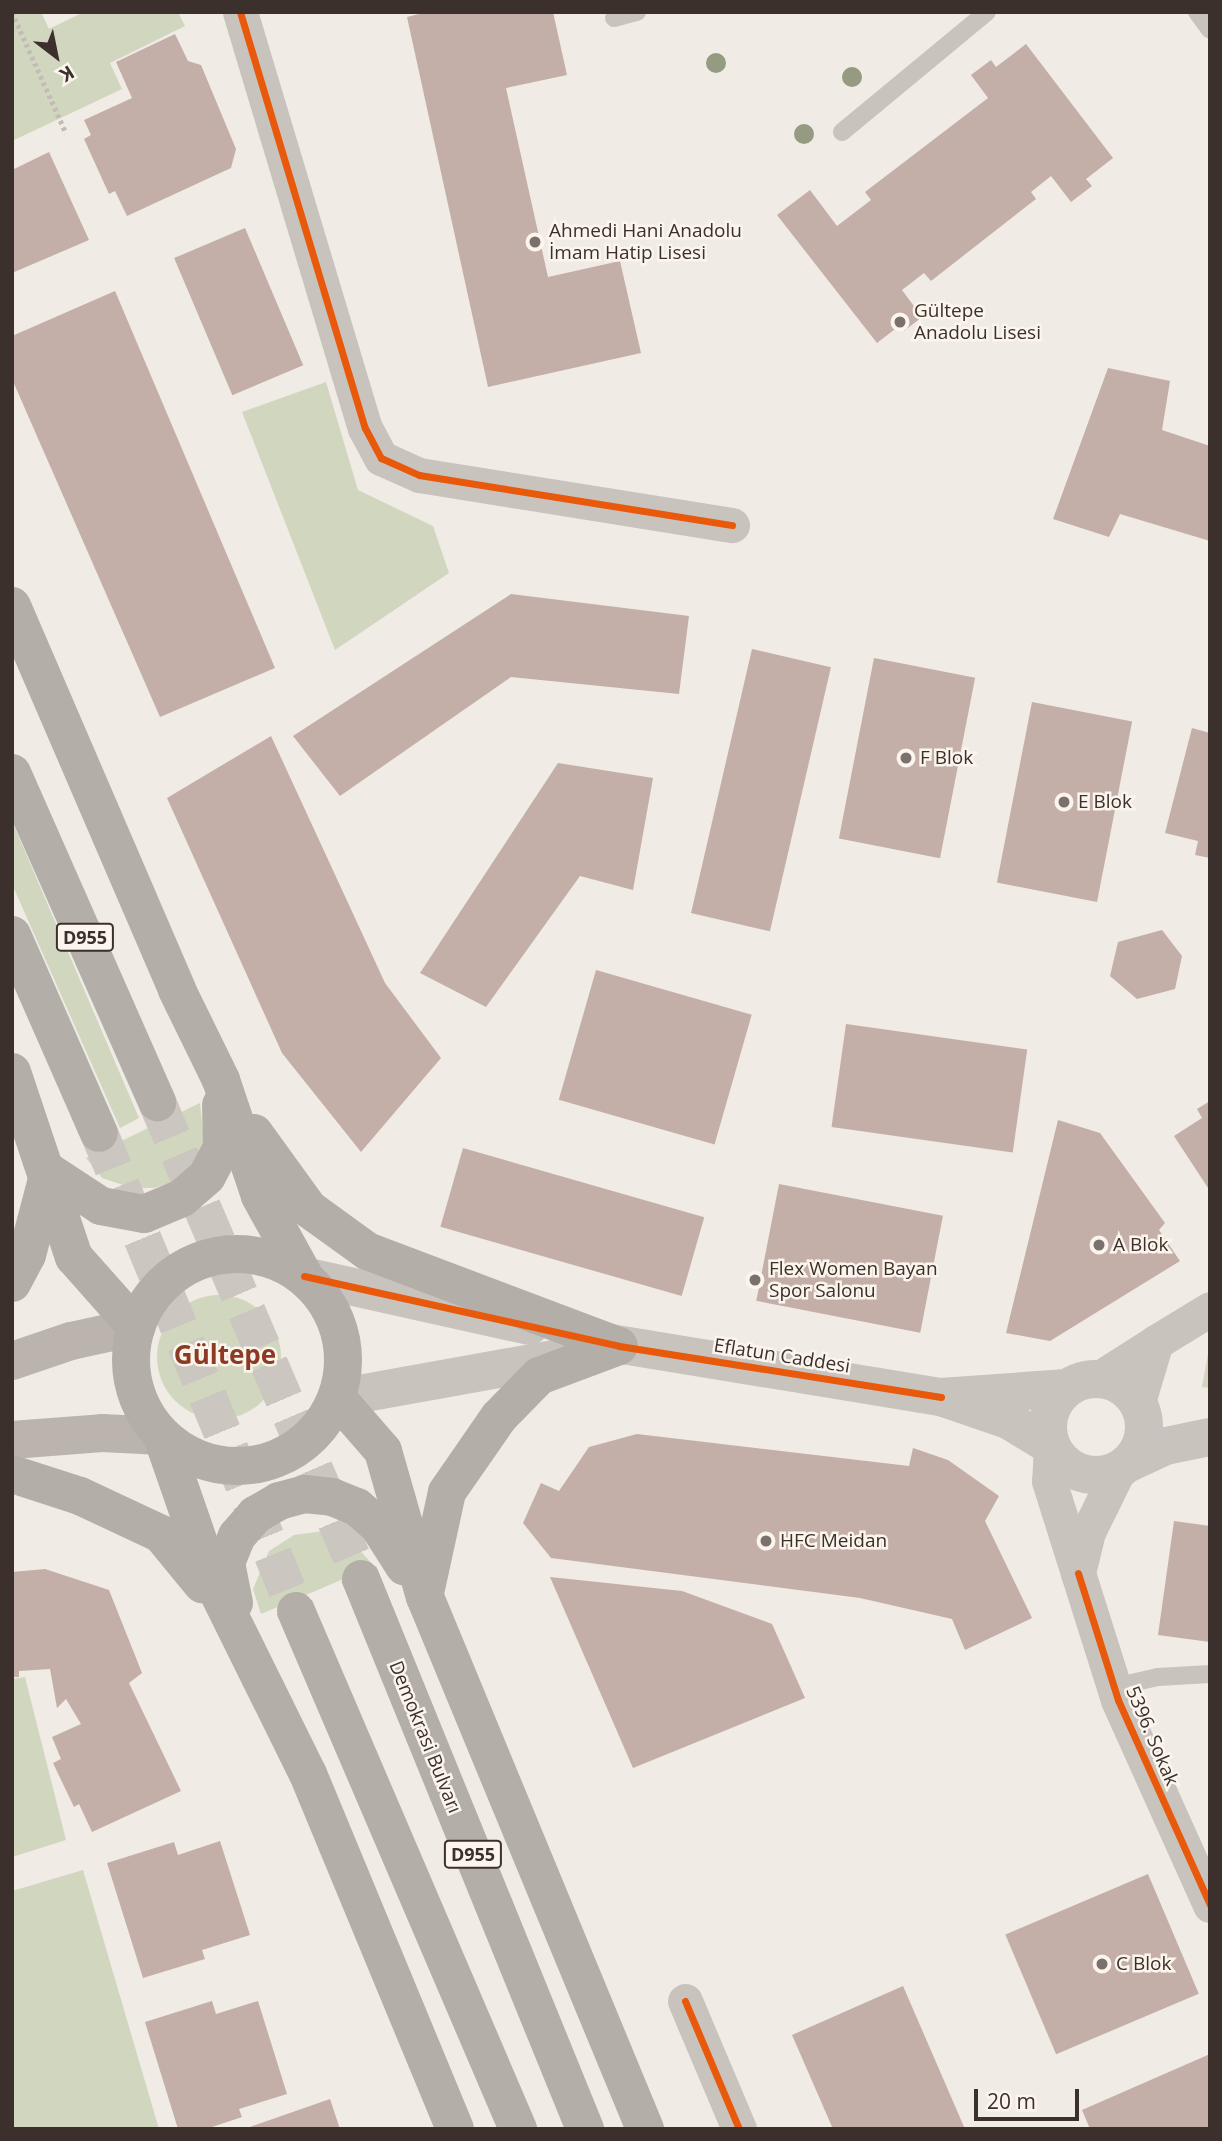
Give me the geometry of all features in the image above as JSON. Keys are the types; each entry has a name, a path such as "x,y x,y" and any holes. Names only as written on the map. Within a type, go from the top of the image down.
{"highway":[{"path":"12,606 177,990 221,1080 300,1200 367,1251 619,1346"},
{"name":"D955","path":"12,773 158,1102"},
{"path":"12,935 99,1133"},
{"path":"12,1072 49,1172 74,1256 136,1327"},
{"path":"49,1172 101,1206 132,1213 144,1214 181,1198 207,1176 222,1148 221,1080"},
{"path":"162,1436 183,1453 209,1464 238,1467 266,1463 293,1452 315,1433 337,1398 343,1345 336,1318 304,1276 260,1196 221,1080"},
{"path":"12,1283 27,1255 49,1172"},
{"path":"304,1276 278,1261 250,1254 211,1257 168,1279 148,1301 136,1327 130,1350 136,1397 162,1436 190,1524 241,1645 308,1774 455,2129"},
{"path":"425,1597 447,1492 499,1417 540,1376 619,1346"},
{"path":"337,1398 383,1451 425,1597 645,2129"},
{"path":"12,1474 80,1496 160,1534 193,1569 241,1645"},
{"path":"241,1645 226,1563 237,1536 255,1515 279,1501 319,1496 357,1507 378,1525 425,1597"},
{"name":"Demokrasi Bulvarı","path":"361,1579 585,2129"},
{"path":"296,1611 518,2129"}],"main road":[{"path":"12,1361 71,1341 136,1327"},
{"path":"12,1440 102,1433 162,1436"}],"street":[{"path":"240,12 365,428 381,458 419,475 732,525"},
{"name":"Eflatun Caddesi","path":"304,1276 619,1346 941,1398"},
{"path":"1051,1446 1049,1414 1082,1384 1210,1309"},
{"path":"1078,1573 1088,1532 1145,1433 1138,1402 1156,1342"},
{"path":"337,1398 619,1346"},
{"path":"941,1398 1113,1381 1138,1402 1210,1435"},
{"path":"941,1398 1008,1420 1051,1446 1072,1470 1103,1476 1166,1446 1210,1435"},
{"name":"5396. Sokak","path":"1051,1446 1049,1481 1114,1687 1210,1905"},
{"path":"685,2001 738,2129"}],"lane":[{"path":"614,18 637,12"},
{"path":"842,132 987,12"},
{"path":"1197,12 1210,30"},
{"path":"1114,1687 1158,1677 1210,1674"}],"path":[{"path":"12,12 66,133"}],"green space":[{"path":"12,12 41,12 49,29 84,12 178,12 185,26 110,63 122,89 12,141"},
{"path":"326,382 358,490 433,526 449,573 335,650 242,412"},
{"path":"12,821 139,1118 120,1128 12,884"},
{"path":"200,1103 204,1140 196,1163 173,1182 154,1188 132,1188 102,1178 86,1158"},
{"path":"219,1295 243,1300 263,1313 276,1333 281,1357 276,1381 263,1401 243,1414 219,1419 195,1414 175,1401 162,1381 157,1357 162,1333 175,1313 195,1300"},
{"path":"1210,1343 1210,1388 1202,1387"},
{"path":"331,1530 356,1546 374,1566 261,1614 253,1589 269,1551 294,1535"},
{"path":"25,1677 66,1840 12,1857 12,1679"},
{"path":"83,1870 159,2129 12,2129 12,1891"}],"building":[{"path":"427,12 553,12 567,75 506,88 548,277 620,261 641,353 488,387 407,17"},
{"path":"175,34 188,61 201,65 236,149 231,168 127,216 115,191 109,194 84,139 91,135 84,120 132,98 116,62"},
{"path":"1026,44 1113,158 1086,179 1092,186 1071,202 1051,176 1031,192 1036,199 931,281 924,273 902,290 922,317 904,331 899,326 877,343 777,215 810,190 837,226 871,200 865,192 988,98 971,75 991,60 996,67"},
{"path":"49,152 89,240 12,273 12,170"},
{"path":"245,228 303,365 232,395 174,258"},
{"path":"115,291 275,668 160,717 12,379 12,336"},
{"path":"1108,368 1170,381 1162,430 1210,446 1210,541 1120,514 1109,537 1053,519"},
{"path":"511,594 689,616 679,694 511,677 340,796 293,736"},
{"path":"752,649 831,667 770,931 691,913"},
{"name":"F Blok","path":"874,658 975,678 940,858 839,839"},
{"name":"E Blok","path":"1032,702 1132,721 1097,902 997,883"},
{"path":"1192,728 1210,733 1210,858 1195,855 1198,841 1165,833"},
{"path":"271,736 385,983 441,1058 361,1152 282,1053 167,798"},
{"path":"558,763 653,778 633,890 580,876 486,1007 420,973"},
{"path":"1162,930 1182,956 1175,989 1137,999 1110,976 1118,942"},
{"path":"596,970 752,1015 715,1144 559,1100"},
{"path":"846,1024 1027,1049 1013,1152 832,1127"},
{"path":"1210,1101 1210,1191 1174,1136 1202,1118 1197,1109"},
{"name":"A Blok","path":"1058,1120 1100,1133 1165,1223 1159,1230 1180,1261 1050,1341 1006,1333"},
{"path":"463,1148 704,1217 682,1296 440,1227"},
{"path":"779,1184 943,1216 920,1333 756,1301"},
{"name":"HFC Meidan","path":"637,1434 909,1466 913,1448 948,1460 999,1496 985,1521 1032,1618 965,1650 952,1619 860,1598 551,1558 523,1523 541,1483 559,1491 589,1447"},
{"path":"1174,1521 1210,1526 1210,1642 1158,1635"},
{"path":"45,1569 109,1590 142,1673 129,1683 181,1791 92,1832 79,1804 74,1807 53,1763 61,1759 52,1737 81,1724 66,1699 57,1708 50,1669 19,1671 19,1677 12,1677 12,1572"},
{"path":"550,1577 682,1591 772,1624 805,1698 633,1768"},
{"path":"220,1841 250,1935 202,1950 205,1959 143,1978 107,1863 174,1842 178,1855"},
{"name":"C Blok","path":"1148,1874 1199,1994 1056,2054 1005,1935"},
{"path":"903,1986 965,2129 833,2129 792,2035"},
{"path":"212,2001 216,2014 258,2001 287,2094 239,2109 242,2117 206,2129 178,2129 145,2022"},
{"path":"1210,2054 1210,2129 1090,2129 1082,2110"},
{"path":"330,2099 340,2129 247,2129 247,2128"}],"tunnel":[{"path":"157,1102 361,1579"},
{"path":"99,1133 296,1611"}],"cycle path":[{"path":"240,12 365,428 381,458 419,475 732,525"},
{"path":"304,1276 619,1346 941,1397"},
{"path":"1078,1573 1118,1700 1210,1905"},
{"path":"685,2001 739,2129"}],"place":[{"name":"Ahmedi Hani Anadolu İmam Hatip Lisesi","path":"535,242"},
{"name":"Gültepe Anadolu Lisesi","path":"900,322"},
{"name":"F Blok","path":"906,758"},
{"name":"E Blok","path":"1064,802"},
{"name":"A Blok","path":"1099,1245"},
{"name":"Flex Women Bayan Spor Salonu","path":"755,1280"},
{"name":"HFC Meidan","path":"766,1541"},
{"name":"C Blok","path":"1102,1964"}],"district":[{"name":"Gültepe","path":"225,1355"}]}
